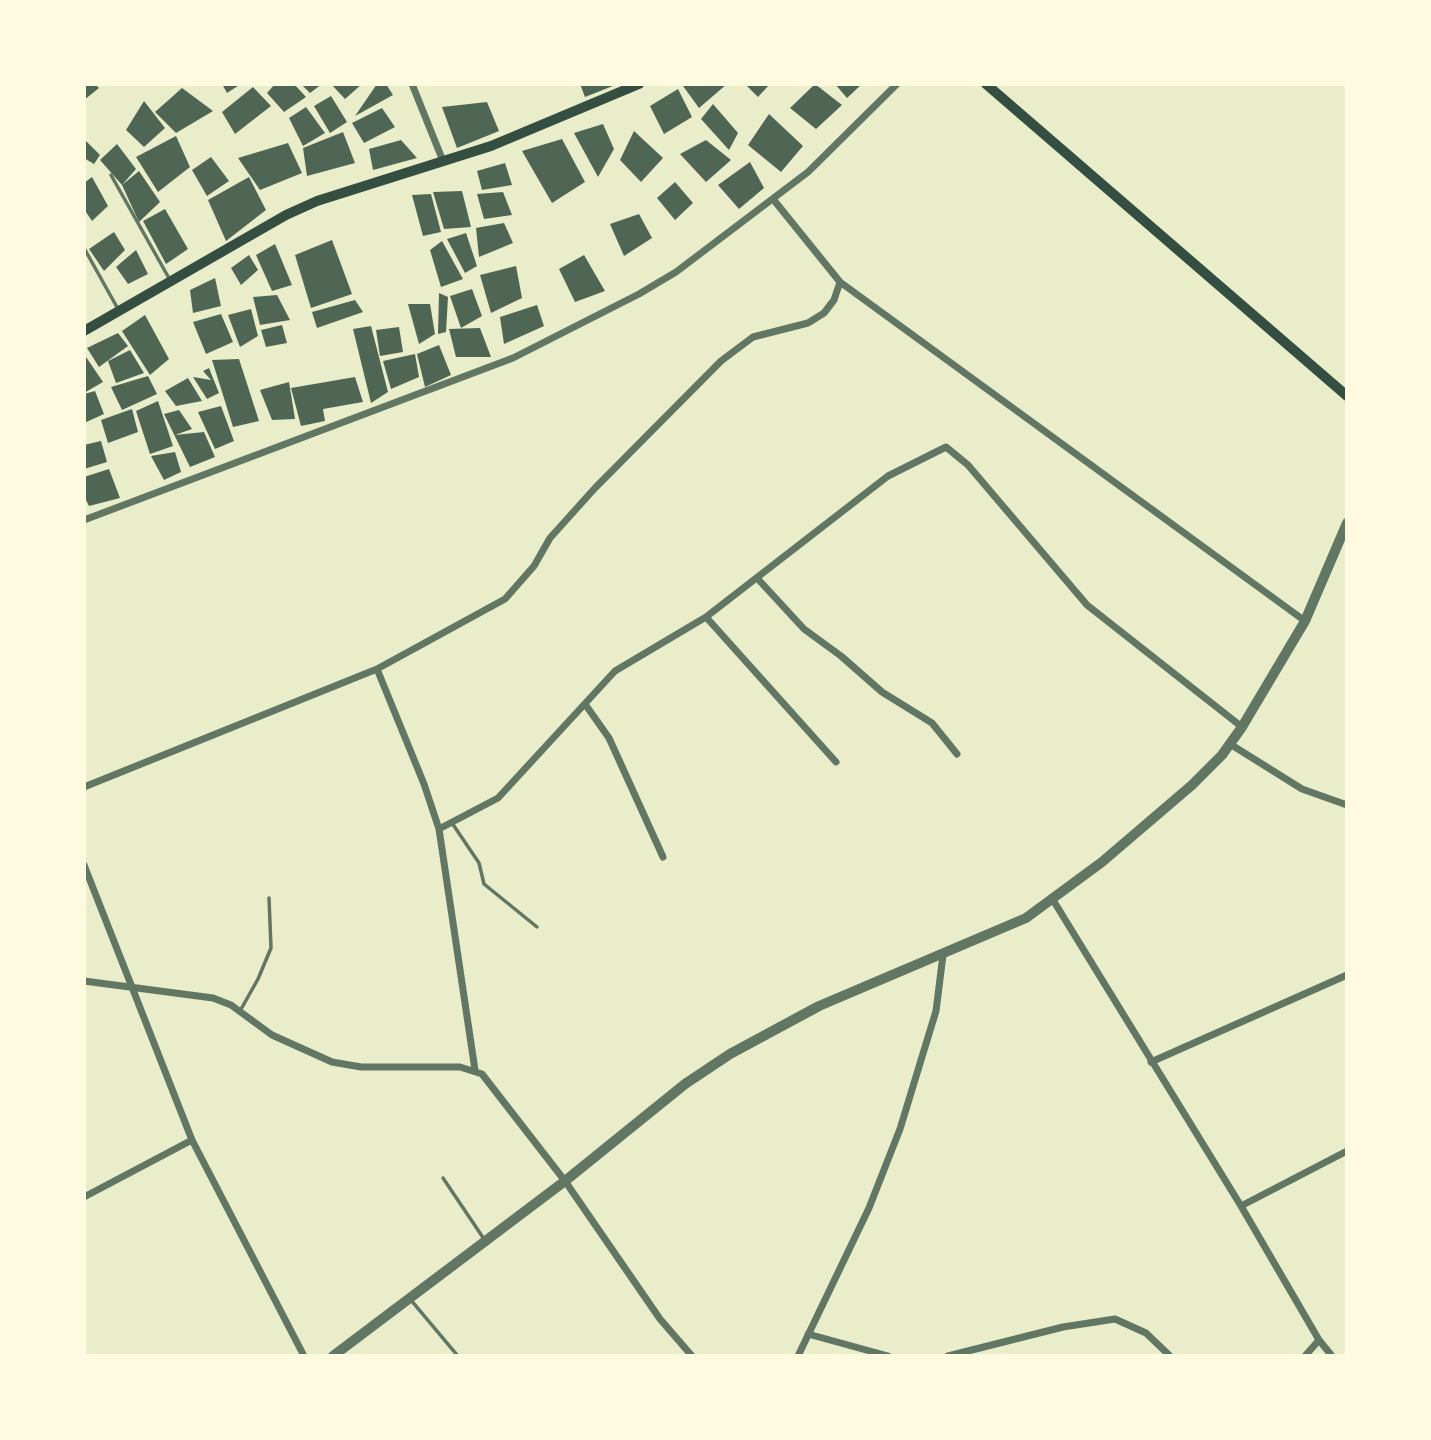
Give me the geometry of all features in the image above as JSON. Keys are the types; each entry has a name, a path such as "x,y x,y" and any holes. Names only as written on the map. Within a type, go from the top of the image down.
{"main road":[{"path":"84,331 286,215 317,201 491,146 639,84"},
{"path":"986,84 1347,396"}],"street":[{"path":"412,84 443,161"},
{"path":"84,520 513,358 676,272 808,172 897,84"},
{"path":"773,199 840,282 1305,621"},
{"path":"84,787 377,668 505,599 534,566 550,538 581,503 721,361 753,337 808,323 824,313 834,300 840,282"},
{"path":"439,829 498,798 624,664 706,617 888,476 946,447 968,465 1087,605 1242,727"},
{"path":"333,1356 565,1181 685,1084 730,1054 820,1006 1010,926 1053,900 1165,810 1230,744 1242,727 1305,621 1347,523"},
{"path":"757,578 804,629 841,656 881,692 932,723 957,754"},
{"path":"706,617 836,762"},
{"path":"377,668 424,784 439,829 475,1070"},
{"path":"585,704 609,738 663,857"},
{"path":"1230,744 1302,789 1347,805"},
{"path":"84,865 192,1140 304,1356"},
{"path":"1053,900 1150,1062 1241,1206 1319,1340 1332,1356"},
{"path":"799,1356 869,1208 900,1129 936,1011 943,955"},
{"path":"1150,1062 1347,975"},
{"path":"84,981 213,998 240,1011 272,1035 332,1062 361,1067 460,1067 475,1070 490,1082 565,1181 660,1319 692,1356"},
{"path":"84,1197 192,1140"},
{"path":"1241,1206 1347,1151"},
{"path":"948,1356 1063,1327 1115,1319 1146,1333 1170,1356"},
{"path":"808,1335 888,1356"},
{"path":"1305,1356 1319,1340"}],"lane":[{"path":"111,175 171,281"},
{"path":"84,248 119,311"},
{"path":"452,822 479,863 484,884 537,927"},
{"path":"240,1011 271,948 269,898"},
{"path":"443,1178 485,1241"},
{"path":"409,1298 458,1356"}],"building":[{"path":"84,84 95,84 99,88 84,100"},
{"path":"222,84 241,84 227,93"},
{"path":"275,84 294,84 306,97 284,112 267,93"},
{"path":"301,84 322,84 310,93"},
{"path":"331,84 362,84 345,99"},
{"path":"377,84 386,84 393,95 355,116"},
{"path":"580,84 618,84 585,97"},
{"path":"727,84 699,108 683,86"},
{"path":"745,84 770,84 758,97"},
{"path":"815,84 842,105 816,129 790,108"},
{"path":"835,84 862,84 847,98"},
{"path":"253,87 271,106 235,134 222,112"},
{"path":"182,88 213,111 176,133 155,112"},
{"path":"678,89 692,117 664,134 650,106"},
{"path":"331,96 347,122 330,133 314,106"},
{"path":"144,101 165,128 144,147 126,130"},
{"path":"487,102 499,131 457,148 442,107"},
{"path":"713,104 738,133 729,150 701,119"},
{"path":"306,107 325,133 303,146 289,118"},
{"path":"382,108 395,127 364,143 352,123"},
{"path":"769,114 803,146 781,172 748,145"},
{"path":"603,124 614,149 598,177 574,133"},
{"path":"634,131 663,158 641,182 620,160"},
{"path":"343,132 355,163 307,176 303,148"},
{"path":"176,136 190,167 158,192 136,157"},
{"path":"84,139 100,155 94,164 84,158"},
{"path":"562,139 585,182 552,203 522,151"},
{"path":"401,140 417,158 373,170 369,149"},
{"path":"706,140 731,160 706,182 680,154"},
{"path":"288,143 302,173 260,190 238,158"},
{"path":"117,144 136,169 122,185 100,160"},
{"path":"211,157 229,181 207,196 192,170"},
{"path":"750,162 764,188 739,209 718,185"},
{"path":"505,163 512,185 482,190 477,171"},
{"path":"139,171 160,202 139,222 122,185"},
{"path":"92,177 108,206 92,221 84,209 84,183"},
{"path":"249,177 266,210 226,241 208,200"},
{"path":"675,182 693,203 675,220 657,198"},
{"path":"462,191 471,227 444,229 433,192"},
{"path":"503,192 512,215 484,219 477,194"},
{"path":"431,194 441,232 423,236 412,195"},
{"path":"165,209 188,249 166,264 143,221"},
{"path":"639,214 652,238 624,256 610,224"},
{"path":"504,223 513,243 479,257 476,228"},
{"path":"114,232 125,250 104,271 89,249"},
{"path":"466,233 477,266 465,273 447,239"},
{"path":"332,240 352,294 311,308 295,255"},
{"path":"442,241 463,279 441,287 430,250"},
{"path":"275,244 292,285 272,291 256,255"},
{"path":"136,250 148,274 128,284 116,267"},
{"path":"249,255 258,270 241,285 231,268"},
{"path":"584,255 605,291 575,302 559,269"},
{"path":"516,266 522,298 491,313 480,275"},
{"path":"215,278 221,306 193,313 190,290"},
{"path":"472,289 482,316 461,328 450,296"},
{"path":"439,293 448,297 446,332 438,334"},
{"path":"277,295 290,320 260,325 253,297"},
{"path":"355,300 363,312 317,328 312,312"},
{"path":"408,304 430,304 435,334 419,344"},
{"path":"537,305 544,326 504,344 500,317"},
{"path":"251,309 258,336 240,347 228,315"},
{"path":"221,314 233,342 206,354 193,322"},
{"path":"145,315 169,359 150,375 122,331"},
{"path":"282,325 287,343 266,347 261,330"},
{"path":"371,326 388,392 371,403 353,329"},
{"path":"399,327 403,352 380,356 376,330"},
{"path":"480,328 491,357 456,357 449,329"},
{"path":"118,333 128,346 99,367 87,348"},
{"path":"439,345 451,375 425,387 417,354"},
{"path":"130,350 144,373 116,383 108,361"},
{"path":"84,354 103,382 84,393"},
{"path":"415,354 419,377 391,389 383,361"},
{"path":"239,359 259,421 233,427 212,360"},
{"path":"209,368 219,393 207,399 193,377 211,380 203,371"},
{"path":"148,376 157,394 122,410 111,387"},
{"path":"355,377 363,402 323,409 325,421 301,426 291,388"},
{"path":"188,378 202,401 176,406 165,391"},
{"path":"289,382 295,419 272,420 260,390"},
{"path":"95,391 104,414 84,423 84,394"},
{"path":"158,401 173,446 150,454 136,411"},
{"path":"221,406 234,441 215,449 198,412"},
{"path":"132,409 138,432 108,443 101,420"},
{"path":"179,410 192,429 175,435 204,432 215,457 190,467 164,414"},
{"path":"101,441 107,462 84,469 84,445"},
{"path":"175,452 181,472 164,480 151,456"},
{"path":"109,469 120,498 89,506 84,496 84,477"}]}
